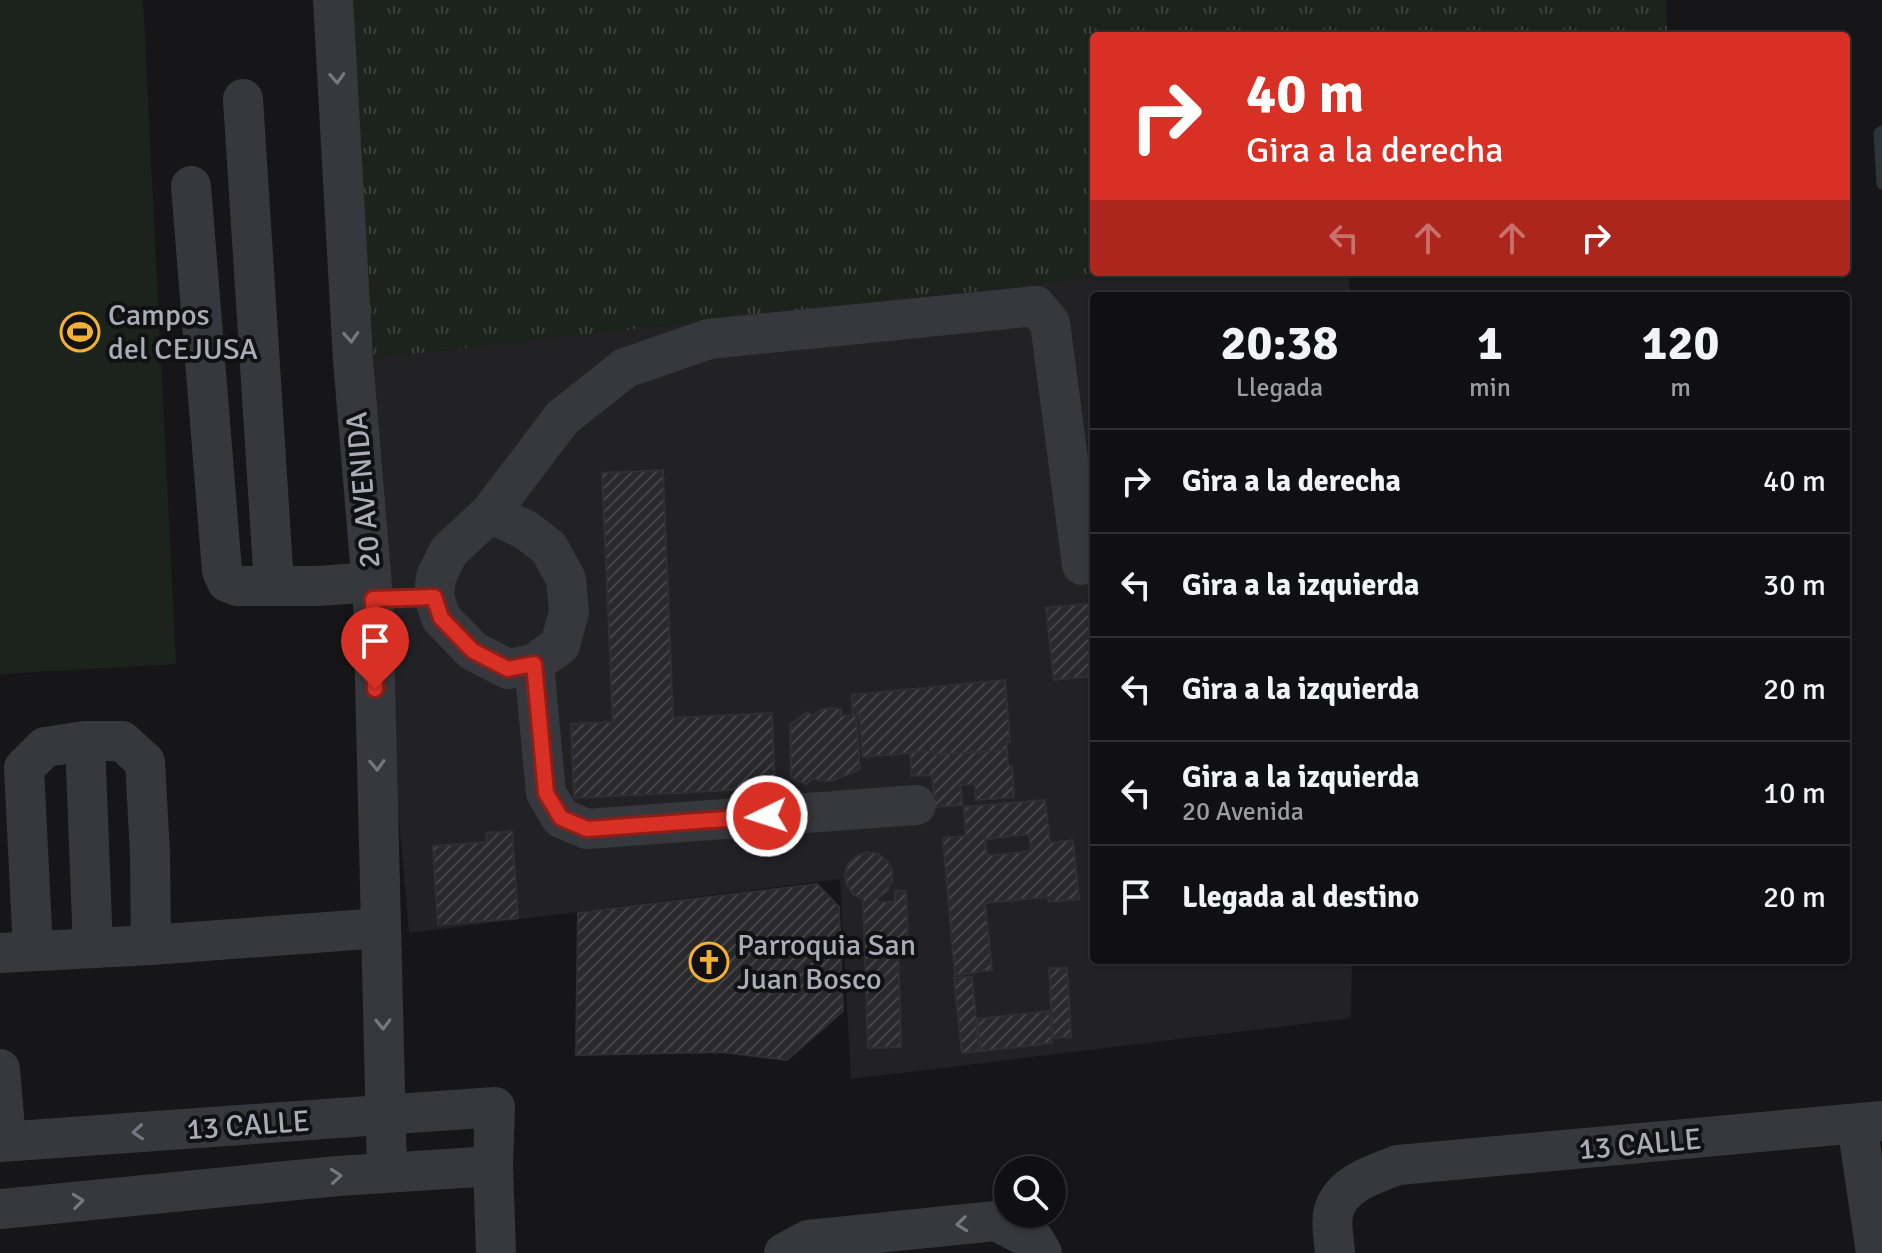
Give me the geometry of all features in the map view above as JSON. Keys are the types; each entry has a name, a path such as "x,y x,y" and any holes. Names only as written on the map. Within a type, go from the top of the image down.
{"street":[{"name":"20 AVENIDA","path":"333,0 353,360 372,590 387,1172"},
{"path":"243,99 274,585"},
{"path":"191,186 222,571 227,582 237,586 319,586 434,597"},
{"path":"490,513 526,530 549,548 566,579 569,612 560,645 534,664 508,669 473,651 441,618 434,597 436,577 449,551 490,513 562,418 625,368 709,339 1036,306 1050,323 1082,565"},
{"path":"534,664 546,793 561,818 587,829 916,805"},
{"path":"151,945 145,762 122,741 85,741 45,747 24,768 16,952 151,945 381,928"},
{"path":"85,741 93,948"},
{"path":"0,1069 3,1142"},
{"name":"13 CALLE","path":"0,1209 387,1172 493,1166 495,1107 3,1142"},
{"path":"1869,1123 1876,1253"},
{"name":"13 CALLE","path":"1335,1253 1333,1214 1344,1194 1367,1177 1398,1165 1869,1123"},
{"path":"493,1166 496,1253"},
{"path":"784,1252 808,1240 996,1221 1039,1247"}],"shaded area":[{"path":"1111,276 1349,276 1350,292 1090,292 1090,964 1352,964 1351,1018 851,1079 840,879 409,933 358,360"}],"green space":[{"name":"Campos del CEJUSA","path":"0,0 143,0 176,664 0,674"},
{"path":"336,0 1666,0 1667,32 1090,32 1090,276 1111,276 358,360"}],"building":[{"path":"663,470 673,718 772,713 775,788 574,798 571,724 613,722 602,473"},
{"path":"1090,603 1090,676 1054,680 1046,608"},
{"path":"1005,680 1010,742 1007,742 1007,750 934,755 933,751 863,757 859,714 853,715 852,695"},
{"path":"830,708 841,709 841,716 856,715 860,769 834,780 812,779 806,784 791,778 790,724 808,712 811,716"},
{"path":"1007,750 1008,766 1012,766 1014,797 976,800 975,784 961,785 962,805 935,807 932,775 912,776 910,752 933,751 934,755"},
{"path":"1045,800 1050,843 1073,840 1079,899 1049,902 1048,897 985,903 992,970 955,975 943,838 966,836 964,807","holes":["1029,834 1031,851 987,856 985,839"]},
{"path":"512,831 518,918 438,925 433,846 487,842 486,833"},
{"path":"867,852 878,854 892,870 892,881 878,902 895,902 895,891 906,891 908,945 898,945 901,1047 868,1048 863,899 853,894 845,874 848,864"},
{"name":"Parroquia San Juan Bosco","path":"817,884 839,907 843,1011 787,1060 722,1052 576,1055 578,913"},
{"path":"1049,968 1067,968 1071,1037 1053,1038"},
{"path":"972,977 979,1051 962,1053 954,978"},
{"path":"1049,1011 1052,1043 981,1051 977,1019"}],"waterway":[{"path":"1882,131 1879,133 1882,184"}],"place":[{"name":"Campos del CEJUSA","path":"80,332"},
{"name":"Parroquia San Juan Bosco","path":"709,962"}],"route":[{"path":"375,689 373,599 434,597 441,618 473,651 508,669 534,664 546,793 561,818 587,829 767,816"}]}
